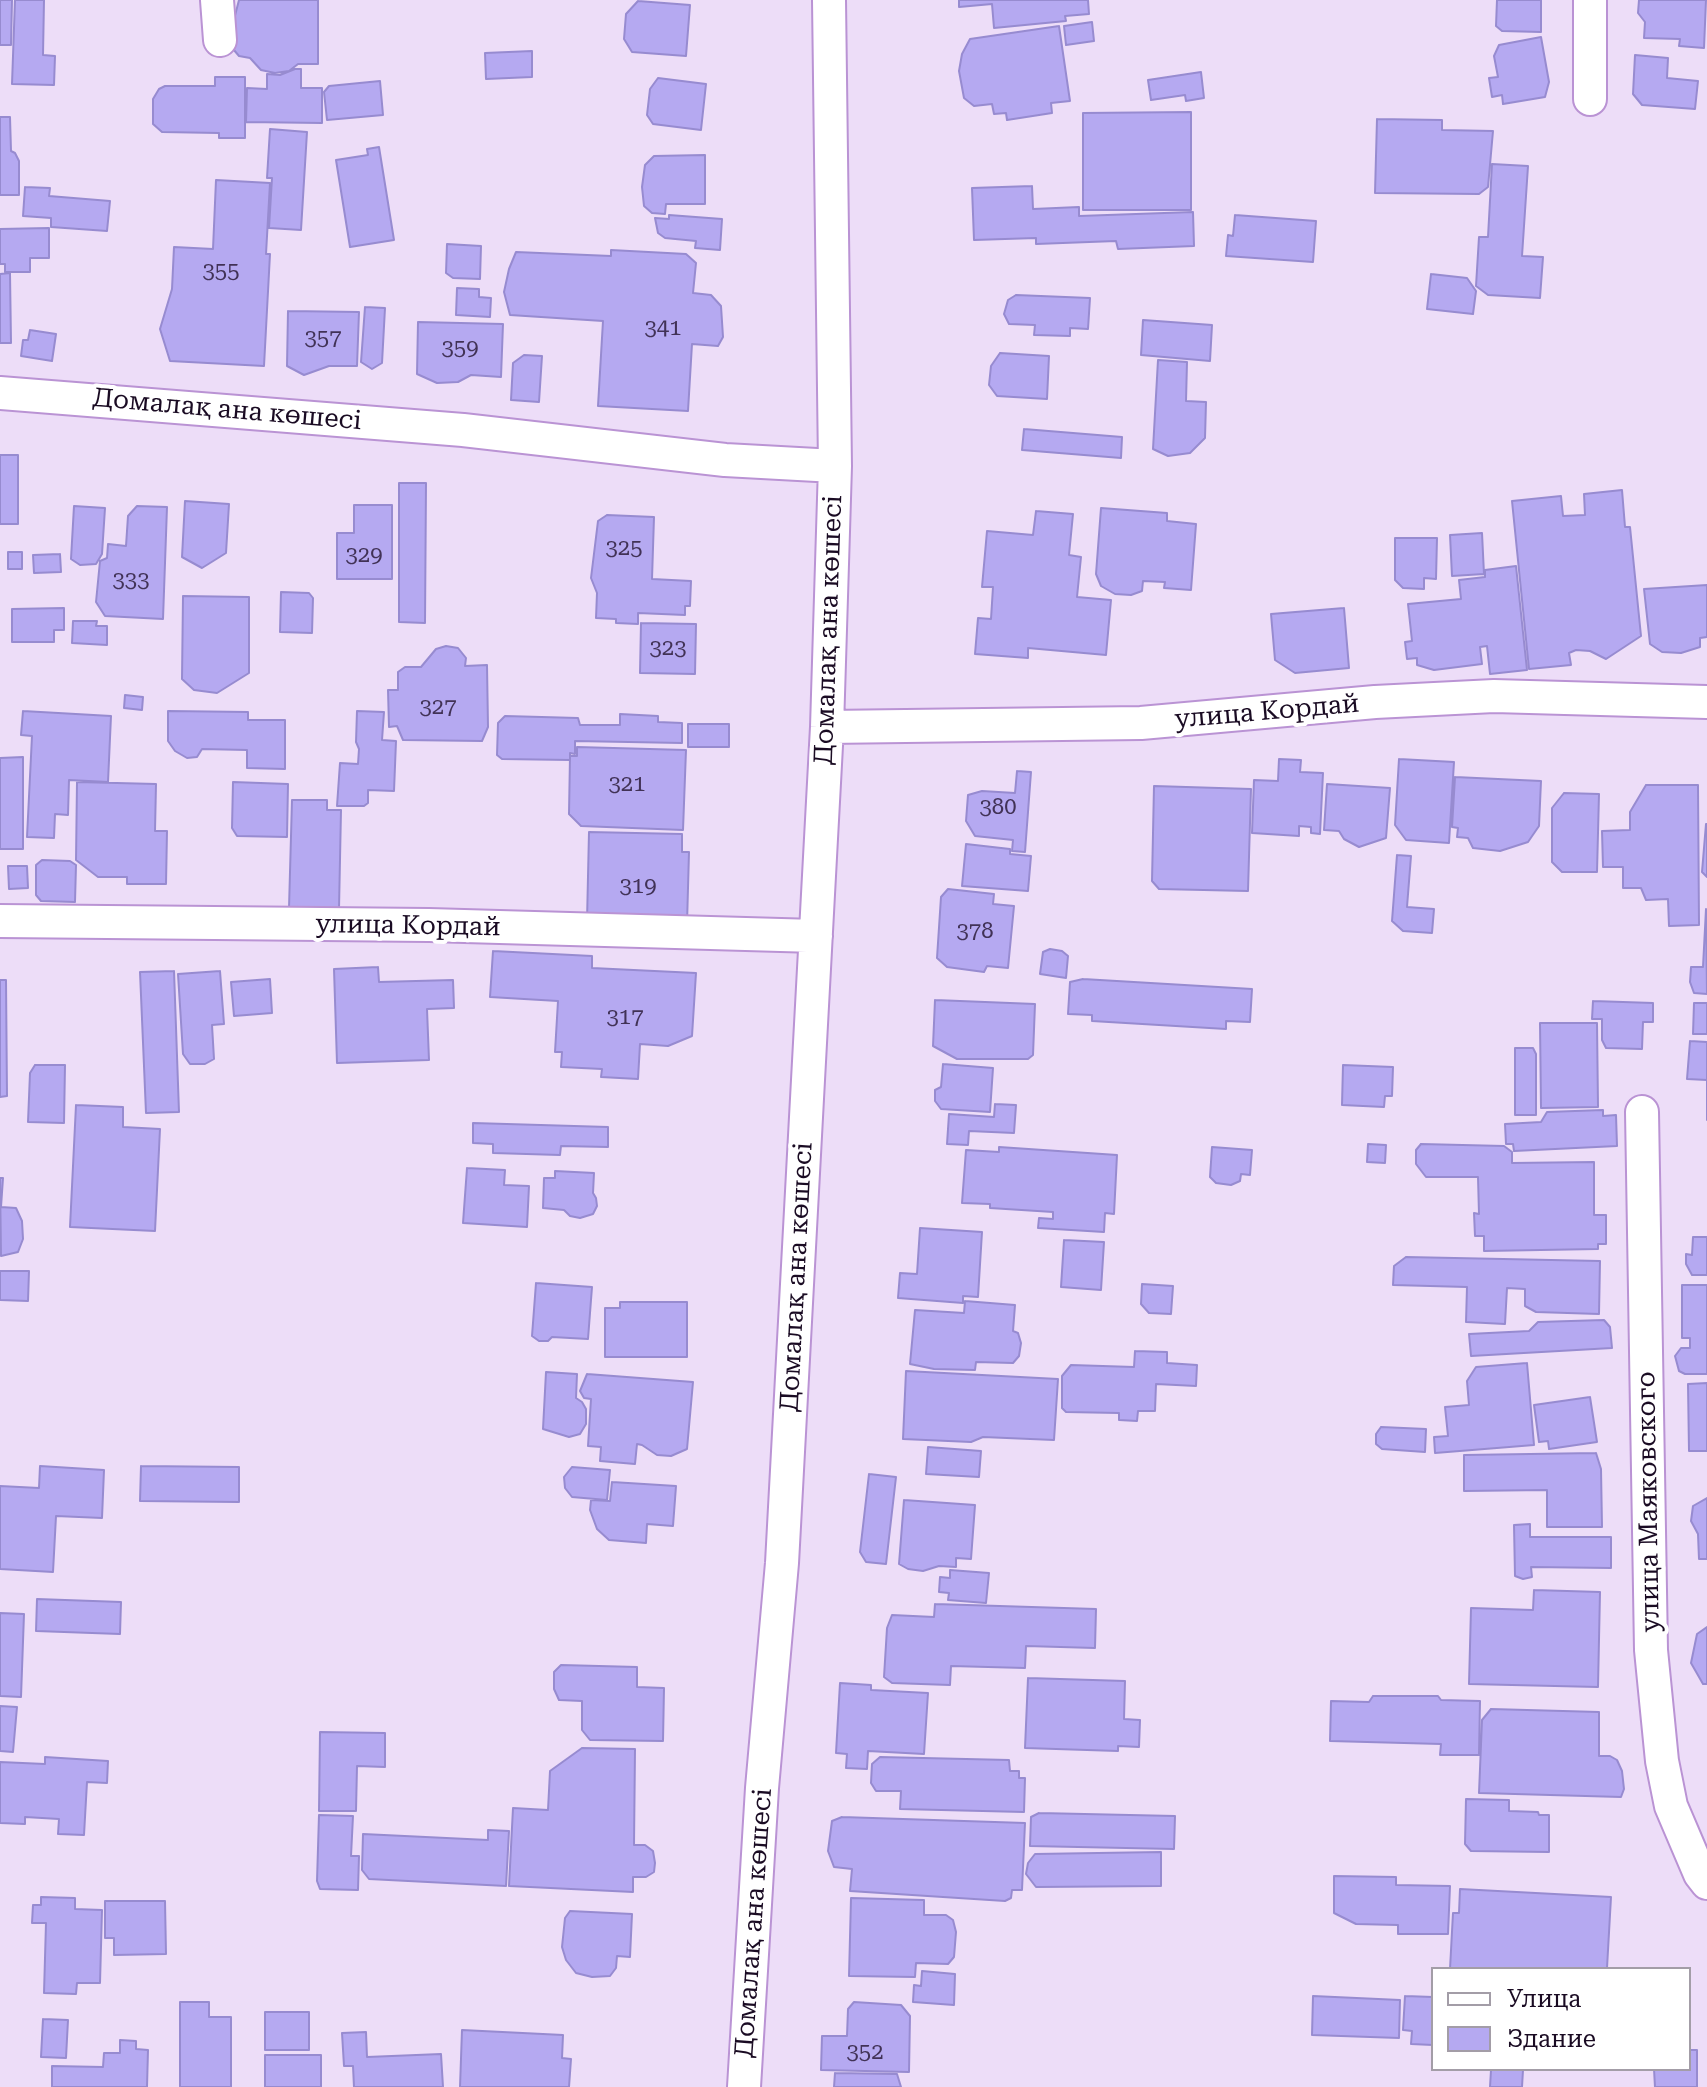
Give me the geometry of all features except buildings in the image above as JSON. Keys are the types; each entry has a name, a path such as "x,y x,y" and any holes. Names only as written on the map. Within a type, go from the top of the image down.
{"street":[{"path":"217,0 220,40"},
{"name":"Домалақ ана көшесі","path":"744,2087 762,1788 782,1563 827,727 835,466 829,0"},
{"path":"1590,0 1590,99"},
{"name":"Домалақ ана көшесі","path":"0,393 463,430 725,460 835,466"},
{"name":"улица Кордай","path":"827,727 1141,723 1375,702 1494,696 1707,702"},
{"name":"улица Кордай","path":"0,921 429,925 816,936"},
{"name":"улица Маяковского","path":"1642,1112 1651,1650 1662,1761 1671,1806 1700,1874 1707,1883"}]}
